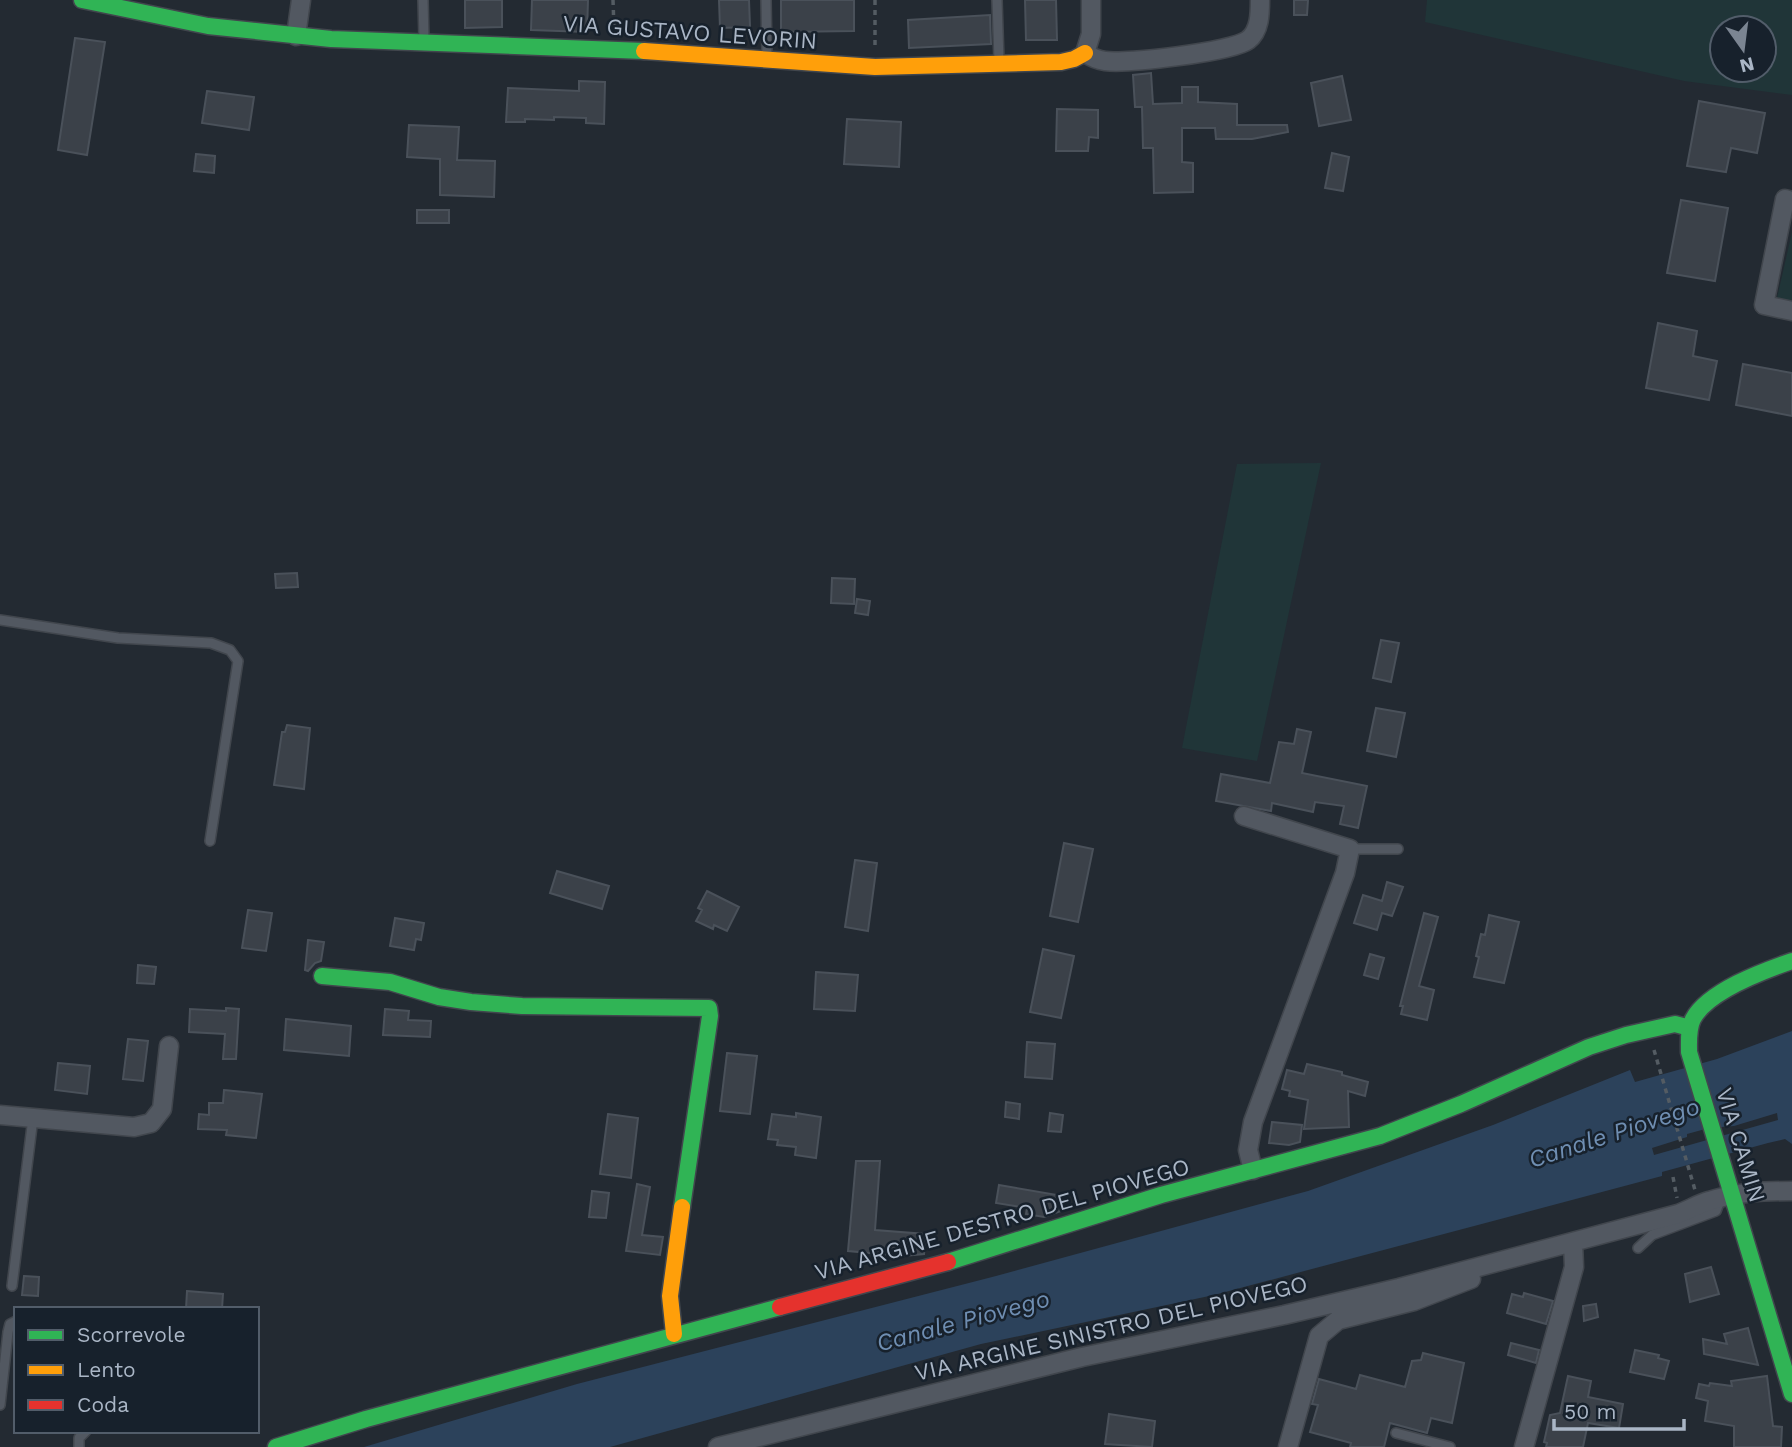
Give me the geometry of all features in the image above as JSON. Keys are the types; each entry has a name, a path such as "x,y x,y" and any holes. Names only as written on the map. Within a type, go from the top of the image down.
{"street":[{"name":"VIA GUSTAVO LEVORIN","path":"82,0 208,26 296,36 690,53 875,67 1061,62 1085,53"},
{"path":"296,36 301,0"},
{"path":"1091,0 1091,34 1085,53 1092,58 1113,62 1207,52 1237,46 1254,34 1260,16 1260,0"},
{"path":"1792,201 1785,199 1764,305 1792,310"},
{"path":"1244,816 1350,849 1345,873 1252,1122 1248,1150 1253,1170"},
{"path":"1690,1028 1696,1015 1707,1003 1759,973 1792,961"},
{"path":"323,976 390,982 439,997 471,1002 522,1006 709,1008 670,1296 674,1334"},
{"name":"VIA ARGINE DESTRO DEL PIOVEGO","path":"276,1447 366,1419 674,1334 920,1271 1161,1195 1318,1154 1413,1124 1541,1067 1626,1035 1675,1024 1690,1028"},
{"name":"VIA CAMIN","path":"1690,1028 1689,1052 1722,1167 1726,1196 1792,1394"},
{"path":"0,1115 134,1127 151,1124 162,1109 169,1046"},
{"name":"VIA ARGINE SINISTRO DEL PIOVEGO","path":"718,1447 1082,1357 1284,1315 1515,1258 1686,1211 1740,1192 1792,1191"},
{"path":"1524,1447 1574,1267 1573,1242"},
{"name":"VIA ARGINE SINISTRO DEL PIOVEGO","path":"1288,1447 1319,1336 1338,1320 1414,1301 1515,1258"}],"lane":[{"path":"422,0 424,43"},
{"path":"766,0 767,59"},
{"path":"997,0 999,65"},
{"path":"0,620 118,638 211,643 230,650 238,661 210,841"},
{"path":"1350,849 1398,849"},
{"path":"12,1286 33,1118"},
{"path":"1638,1248 1652,1235 1716,1211 1726,1196"},
{"path":"0,1405 8,1332 10,1324 14,1322"},
{"path":"1396,1433 1450,1447"}],"path":[{"path":"613,0 614,35"},
{"path":"875,0 876,49"},
{"path":"1653,1044 1696,1194"}],"green space":[{"path":"1427,0 1792,0 1792,95 1684,81 1425,22"},
{"path":"1792,232 1792,301 1777,298"},
{"path":"1321,463 1257,761 1182,748 1237,464"}],"water":[{"name":"Canale Piovego","path":"1792,1031 1792,1144 1785,1139 1768,1143 1662,1172 1662,1176 1214,1295 981,1344 610,1447 364,1447 577,1384 996,1276 1308,1191 1493,1125 1630,1070 1635,1082 1717,1059","holes":["1777,1113 1778,1120 1654,1155 1652,1148 1709,1128 1734,1126"]}],"building":[{"path":"465,0 502,0 502,27 465,28"},
{"path":"532,0 588,0 587,32 531,30"},
{"path":"719,0 749,0 750,27 720,28"},
{"path":"781,0 854,0 854,31 781,32"},
{"path":"1025,0 1056,0 1057,40 1026,40"},
{"path":"1294,0 1308,0 1307,15 1294,15"},
{"path":"990,15 991,44 909,48 908,20"},
{"path":"75,38 105,42 87,155 58,150"},
{"path":"1151,73 1153,104 1182,103 1182,87 1198,87 1198,102 1237,104 1237,125 1287,125 1288,132 1252,139 1216,139 1215,128 1182,128 1182,162 1193,163 1193,192 1154,193 1153,148 1143,148 1142,107 1135,107 1133,75"},
{"path":"1342,76 1351,120 1319,126 1311,83"},
{"path":"579,81 605,82 604,124 586,123 586,118 554,117 554,120 525,119 525,122 506,122 508,88 579,91"},
{"path":"207,91 254,97 249,130 202,123"},
{"path":"1699,101 1765,113 1757,153 1731,148 1726,172 1687,166"},
{"path":"1057,109 1098,110 1098,138 1089,137 1088,151 1056,151"},
{"path":"847,119 901,122 899,167 844,164"},
{"path":"409,125 459,127 457,160 495,161 494,197 440,195 440,159 407,157"},
{"path":"1332,153 1349,157 1343,191 1325,188"},
{"path":"196,154 215,156 214,173 194,171"},
{"path":"1681,200 1728,208 1715,281 1667,273"},
{"path":"417,210 449,210 449,223 417,223"},
{"path":"1658,323 1697,331 1693,356 1717,361 1709,400 1646,388"},
{"path":"1743,364 1792,373 1792,416 1736,405"},
{"path":"297,573 298,587 276,588 275,574"},
{"path":"832,578 855,579 854,604 831,603"},
{"path":"857,599 870,601 868,615 855,613"},
{"path":"1381,640 1399,643 1391,682 1373,678"},
{"path":"1376,708 1405,713 1396,757 1367,751"},
{"path":"287,725 310,728 304,789 274,785 282,732 285,732"},
{"path":"1297,729 1311,732 1302,773 1367,786 1358,828 1340,824 1344,806 1315,802 1313,812 1272,803 1271,811 1216,801 1221,774 1270,783 1279,742 1294,744"},
{"path":"1064,843 1093,849 1078,922 1050,916"},
{"path":"855,860 877,863 868,931 845,927"},
{"path":"557,871 609,886 602,909 550,893"},
{"path":"1387,882 1403,887 1392,916 1382,913 1377,930 1354,923 1363,895 1382,901"},
{"path":"707,891 739,907 727,931 714,925 713,929 696,921 702,910 698,908"},
{"path":"248,910 272,913 266,951 242,948"},
{"path":"1424,913 1438,917 1419,986 1434,990 1427,1020 1401,1014 1403,1006 1400,1006"},
{"path":"1489,915 1519,922 1504,983 1474,977 1481,934 1485,935"},
{"path":"395,918 424,923 421,940 416,939 414,950 390,946"},
{"path":"308,940 324,942 321,961 308,971 305,970"},
{"path":"1043,949 1074,956 1061,1018 1030,1012"},
{"path":"1370,954 1384,958 1378,979 1364,975"},
{"path":"138,965 156,967 154,984 137,983"},
{"path":"816,972 858,975 855,1011 814,1009"},
{"path":"226,1008 239,1009 236,1059 223,1059 225,1034 189,1032 190,1009 226,1011"},
{"path":"385,1009 409,1011 408,1020 431,1021 430,1037 383,1035"},
{"path":"286,1019 351,1026 349,1056 284,1050"},
{"path":"128,1039 148,1041 143,1081 123,1079"},
{"path":"1027,1042 1055,1044 1052,1079 1025,1077"},
{"path":"727,1053 757,1056 750,1114 720,1111"},
{"path":"58,1063 90,1066 87,1094 55,1090"},
{"path":"1307,1064 1342,1072 1342,1075 1368,1082 1365,1096 1348,1091 1349,1127 1304,1129 1308,1100 1289,1096 1290,1091 1282,1089 1287,1070 1304,1074"},
{"path":"224,1090 262,1094 256,1138 226,1135 227,1130 198,1129 199,1114 209,1115 209,1103 223,1103"},
{"path":"1006,1102 1020,1104 1019,1119 1005,1117"},
{"path":"796,1113 821,1117 816,1158 795,1155 796,1147 777,1145 778,1140 768,1139 772,1114 796,1117"},
{"path":"1050,1113 1063,1115 1061,1132 1048,1131"},
{"path":"608,1114 638,1118 631,1178 600,1174"},
{"path":"1272,1122 1302,1125 1300,1142 1289,1145 1269,1143"},
{"path":"856,1161 880,1161 875,1230 926,1234 924,1254 903,1256 848,1251"},
{"path":"637,1184 650,1187 642,1235 663,1237 660,1255 626,1251"},
{"path":"999,1185 1063,1196 1061,1211 1044,1217 1026,1214 1027,1208 996,1203"},
{"path":"592,1191 609,1193 606,1218 589,1217"},
{"path":"1711,1267 1719,1294 1690,1302 1685,1274"},
{"path":"24,1276 39,1277 38,1296 22,1295"},
{"path":"187,1291 223,1294 222,1307 186,1307"},
{"path":"1524,1293 1553,1301 1546,1324 1507,1313 1512,1294 1523,1297"},
{"path":"1596,1304 1598,1317 1584,1321 1583,1306"},
{"path":"1748,1328 1758,1365 1704,1354 1703,1339 1727,1344 1724,1334"},
{"path":"1511,1343 1539,1350 1536,1363 1508,1355"},
{"path":"1635,1350 1659,1355 1658,1358 1669,1361 1664,1379 1630,1372"},
{"path":"1423,1353 1464,1363 1452,1423 1431,1418 1427,1433 1390,1423 1384,1447 1350,1447 1351,1443 1310,1432 1318,1405 1312,1404 1319,1379 1356,1389 1360,1375 1405,1387 1412,1361 1421,1360"},
{"path":"1568,1376 1591,1381 1588,1397 1623,1404 1619,1428 1588,1423 1583,1447 1546,1447 1547,1443 1544,1442 1550,1415 1560,1413"},
{"path":"1767,1376 1773,1426 1782,1427 1781,1447 1734,1447 1734,1426 1705,1421 1708,1401 1696,1398 1699,1384 1732,1386 1731,1381"},
{"path":"1109,1414 1155,1421 1152,1447 1105,1444"}],"traffic: fast":[{"path":"82,0 208,26 331,39 644,51"},
{"path":"1792,961 1737,983 1711,1000 1693,1019 1689,1044 1689,1052 1792,1394"},
{"path":"322,976 390,982 439,997 471,1002 522,1006 709,1008 682,1207"},
{"path":"948,1262 1161,1195 1380,1136 1461,1104 1589,1047 1626,1035 1675,1024 1690,1028"},
{"path":"276,1447 366,1419 780,1307"}],"traffic: slow":[{"path":"644,51 875,67 1061,62 1085,53"},
{"path":"674,1334 670,1296 682,1207"}],"traffic: jam":[{"path":"780,1307 948,1262"}]}
